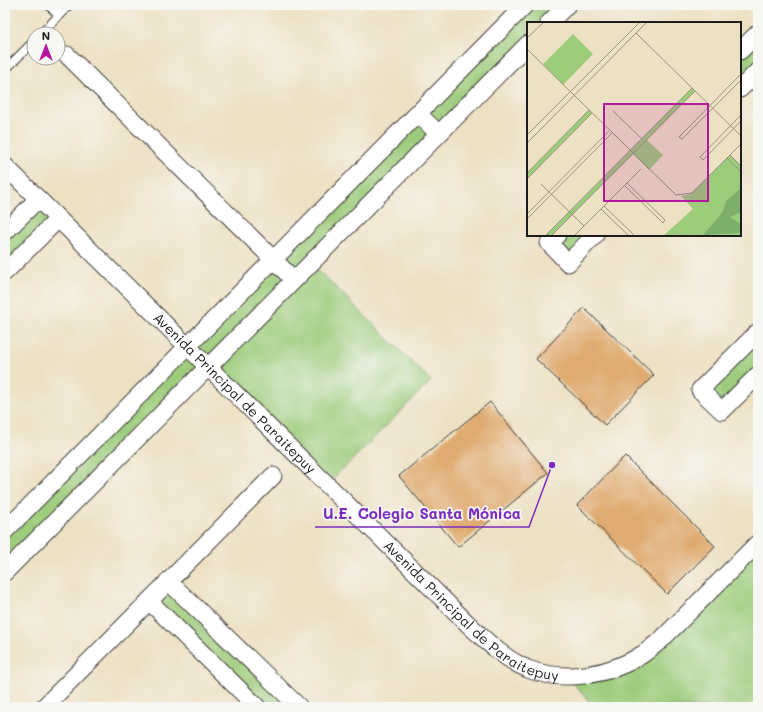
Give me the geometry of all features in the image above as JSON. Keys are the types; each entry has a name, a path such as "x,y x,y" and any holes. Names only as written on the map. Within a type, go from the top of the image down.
{"street":[{"path":"5,531 525,5"},
{"path":"550,22 566,5"},
{"path":"741,50 758,33"},
{"path":"5,572 527,45"},
{"path":"67,55 294,280"},
{"path":"741,88 758,71"},
{"path":"417,113 439,134"},
{"name":"Avenida Principal de Paraitepuy","path":"5,166 467,623 491,645 511,660 528,669 546,674 567,676 586,675 606,671 638,657 660,641 758,543"},
{"path":"5,232 38,199"},
{"path":"5,272 58,219"},
{"path":"556,236 549,243 568,263 594,236"},
{"path":"758,332 700,390 722,411 758,375"},
{"path":"44,707 273,476"},
{"path":"168,582 298,707"},
{"path":"149,601 257,707"}],"lane":[{"path":"48,5 59,15"},
{"path":"49,26 69,5"},
{"path":"5,70 26,49"}],"green space":[{"path":"525,5 567,5 550,22 527,22 527,45 311,263 431,381 327,485 208,367 5,572 5,531"},
{"path":"758,33 758,71 741,88 741,50"},
{"path":"38,199 58,219 5,272 5,232"},
{"path":"557,236 594,236 568,263"},
{"path":"758,332 758,375 722,411 700,390"},
{"path":"758,543 758,707 594,707 567,676 626,663"},
{"path":"168,581 299,707 257,707 149,601"}],"building":[{"path":"584,308 654,375 605,425 536,359"},
{"path":"490,402 548,473 458,547 399,476"},
{"path":"625,456 715,546 667,594 577,505"}],"place":[{"name":"U.E. Colegio Santa Mónica","path":"552,465"}]}
